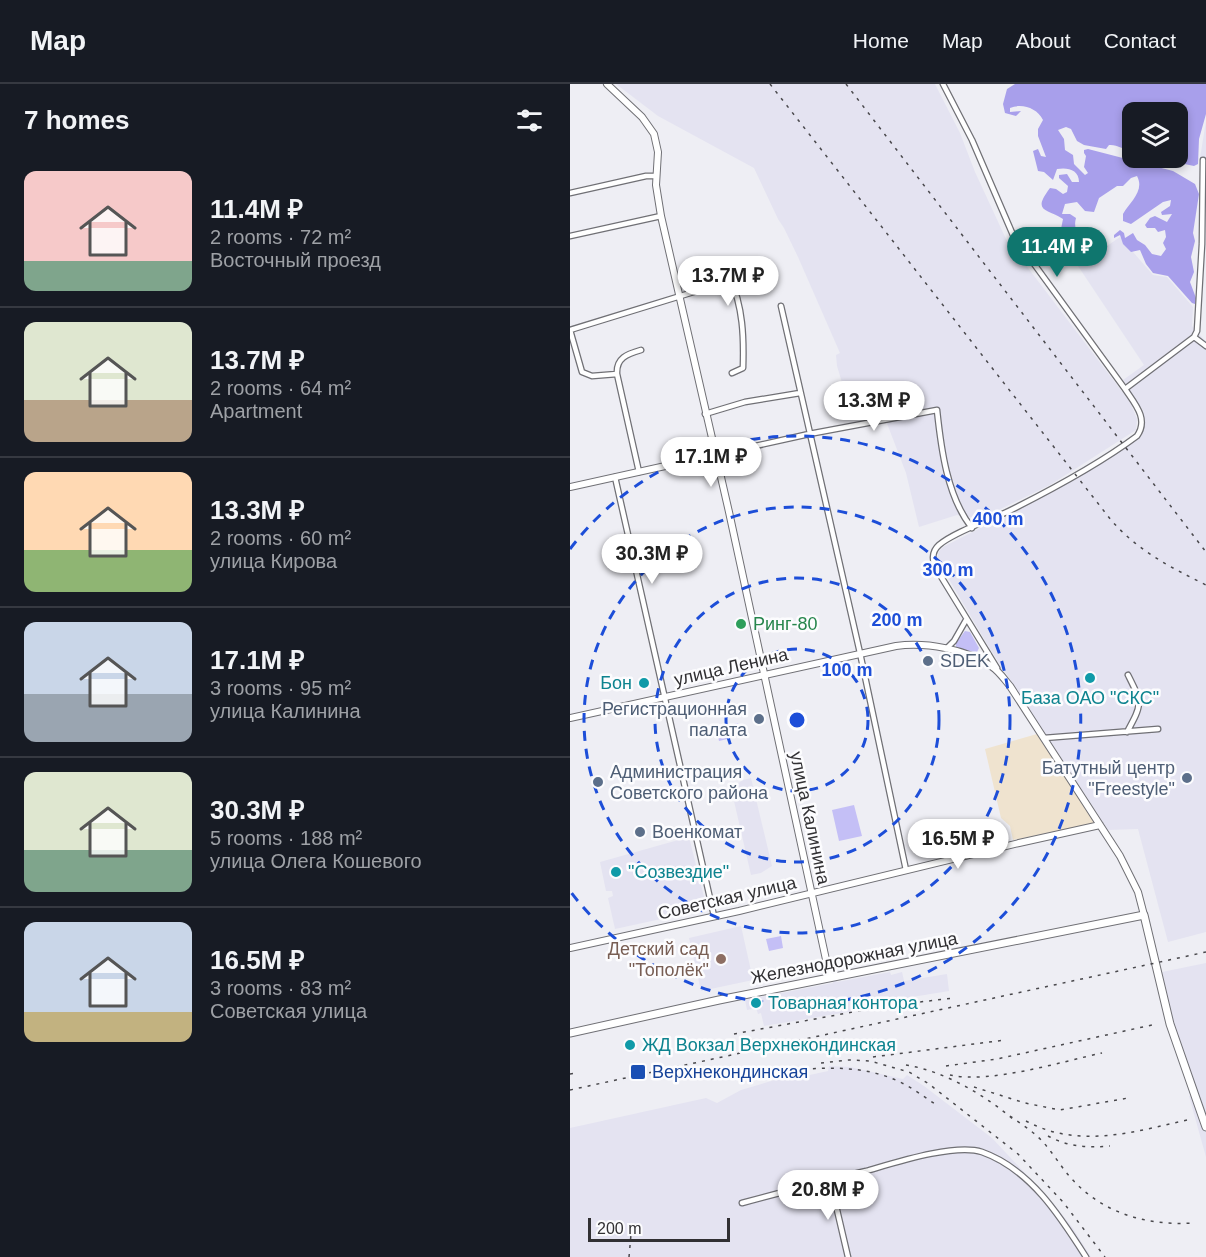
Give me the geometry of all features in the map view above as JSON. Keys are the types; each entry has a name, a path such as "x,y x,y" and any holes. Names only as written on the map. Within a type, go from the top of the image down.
{"main road":[{"name":"Железнодорожная улица","path":"570,1033 1144,915"},
{"path":"1144,915 1170,1024 1202,1104 1206,1127"}],"street":[{"name":"улица Калинина","path":"607,84 633,107 651,129 657,145 657,197 830,978"},
{"path":"943,84 972,140 1013,235 1125,389 1141,416 1142,425 1137,436 1053,488 939,545 933,557 937,570 966,620 1100,825 1135,885 1144,915"},
{"path":"1125,389 1194,337 1198,328 1203,160"},
{"path":"570,193 646,176 656,176"},
{"path":"570,236 661,216"},
{"path":"617,374 592,376 582,372 570,330 730,278 744,326 741,338 742,368 732,373"},
{"path":"781,306 860,653 906,870"},
{"path":"1194,337 1206,346"},
{"path":"639,472 617,374 617,365 620,360 641,350"},
{"path":"705,414 745,402 800,393"},
{"path":"570,487 809,434 937,410 945,463 959,509 972,528"},
{"path":"615,477 714,916"},
{"path":"945,650 954,641 966,620"},
{"name":"улица Ленина","path":"570,718 909,644 945,650 982,661 1000,673"},
{"path":"1127,732 1140,703 1128,675"},
{"path":"1044,738 1158,729"},
{"name":"Советская улица","path":"570,948 812,894 1100,825"},
{"path":"742,1203 948,1151 978,1151 1007,1165 1033,1186 1062,1220 1086,1257"},
{"path":"830,1180 849,1257"}],"shaded area":[{"path":"616,84 935,84 960,133 1006,239 1130,402 1137,419 1136,430 1050,485 980,519 957,515 919,527 906,473 883,413 853,419 837,366 836,355 840,353 798,257 754,168 658,116"},
{"path":"1015,84 1206,84 1206,114 1199,139 1198,164 1194,166 1188,165 1188,102 1122,102 1122,148 1109,145 1106,149 1084,145 1077,141 1071,129 1066,127 1058,130 1064,139 1065,150 1073,155 1074,164 1085,175 1088,173 1084,167 1086,156 1084,150 1088,149 1122,158 1122,168 1161,168 1173,171 1195,184 1199,194 1193,233 1195,241 1191,257 1194,272 1190,282 1196,298 1195,304 1168,276 1153,273 1140,250 1131,252 1123,244 1120,235 1114,238 1120,230 1124,233 1125,238 1133,233 1152,254 1161,256 1166,249 1163,243 1166,237 1165,230 1158,232 1155,228 1147,228 1145,225 1150,218 1155,216 1167,222 1172,214 1162,215 1161,212 1170,206 1171,200 1163,202 1131,224 1123,221 1123,214 1138,191 1137,176 1099,198 1094,212 1085,211 1077,202 1065,204 1062,214 1070,214 1076,218 1076,228 1086,241 1086,251 1074,259 1072,253 1058,246 1056,240 1060,234 1063,219 1043,208 1042,201 1050,188 1063,194 1067,192 1068,186 1059,178 1059,175 1067,174 1072,182 1079,182 1079,178 1075,172 1065,168 1057,169 1053,180 1044,172 1038,171 1033,151 1038,149 1041,156 1046,157 1038,136 1038,129 1043,120 1037,112 1024,106 1010,108 1010,112 1021,111 1016,116 1005,113 1003,104 1007,89"},
{"path":"1206,121 1206,161 1200,158"},
{"path":"1120,237 1153,275 1167,277 1193,307 1192,326 1206,342 1206,932 1168,942 1138,829 1108,830 990,649 937,559 943,547 1071,482 1135,441 1143,431 1145,424 1143,410 1123,380 1144,365 1078,266"},
{"path":"965,631 970,632 979,648 977,652 956,647 956,643"},
{"path":"738,723 740,736 719,741 716,728"},
{"path":"1037,734 1096,823 1013,840 1010,826 1001,818 985,749"},
{"path":"751,778 772,866 761,873 751,875 731,788"},
{"path":"854,805 862,836 839,841 832,810"},
{"path":"689,837 707,909 615,929 608,898 613,896 612,891 606,891 600,862"},
{"name":"Детский сад \"Тополёк\"","path":"741,926 753,980 701,991 689,938"},
{"path":"781,936 783,948 769,951 766,939"},
{"path":"1206,963 1206,1157 1189,1096 1196,1092 1176,1032 1162,972"},
{"path":"890,972 891,975 902,972 904,981 947,974 949,991 906,998 907,1002 764,1026 761,1013 758,1014 756,1008 747,1010 745,1000 833,983 836,980 837,982"},
{"path":"829,1066 850,1067 903,1079 907,1075 924,1086 992,1138 1052,1202 1072,1227 1091,1257 570,1257 570,1128 706,1098 717,1103 741,1090 788,1076 805,1076 828,1071"}],"railway":[{"path":"770,84 1111,520 1143,549 1167,565 1206,585"},
{"path":"846,84 1206,552"},
{"path":"570,1090 1206,952"},
{"path":"734,1034 885,1006 954,998"},
{"path":"946,1066 997,1059 1152,1025"},
{"path":"873,1057 1005,1040"},
{"path":"950,1075 985,1077 1102,1053"},
{"path":"821,1063 849,1060 870,1061 909,1072 929,1084 1018,1154 1063,1202 1105,1257"},
{"path":"906,1065 935,1073 963,1085 1014,1120"},
{"path":"786,1071 843,1068 871,1072 903,1083 935,1104"},
{"path":"570,1074 577,1073"},
{"path":"974,1087 1025,1103 1060,1110 1128,1098"},
{"path":"1010,1116 1039,1138 1071,1178 1097,1201 1143,1220 1194,1223"},
{"path":"1026,1121 1046,1130 1067,1135 1087,1136 1129,1133 1192,1119"},
{"path":"1048,1136 1078,1146 1110,1146"},
{"path":"629,1257 632,1223"}],"place":[{"name":"Ринг-80","path":"741,624"},
{"name":"SDEK","path":"928,661"},
{"name":"База ОАО \"СКС\"","path":"1090,678"},
{"name":"Бон","path":"644,683"},
{"name":"Регистрационная палата","path":"759,719"},
{"name":"Батутный центр \"Freestyle\"","path":"1187,778"},
{"name":"Администрация Советского района","path":"598,782"},
{"name":"Военкомат","path":"640,832"},
{"name":"\"Созвездие\"","path":"616,872"},
{"name":"Детский сад \"Тополёк\"","path":"721,959"},
{"name":"Товарная контора","path":"756,1003"},
{"name":"ЖД Вокзал Верхнекондинская","path":"630,1045"},
{"name":"Верхнекондинская","path":"638,1072"}]}
